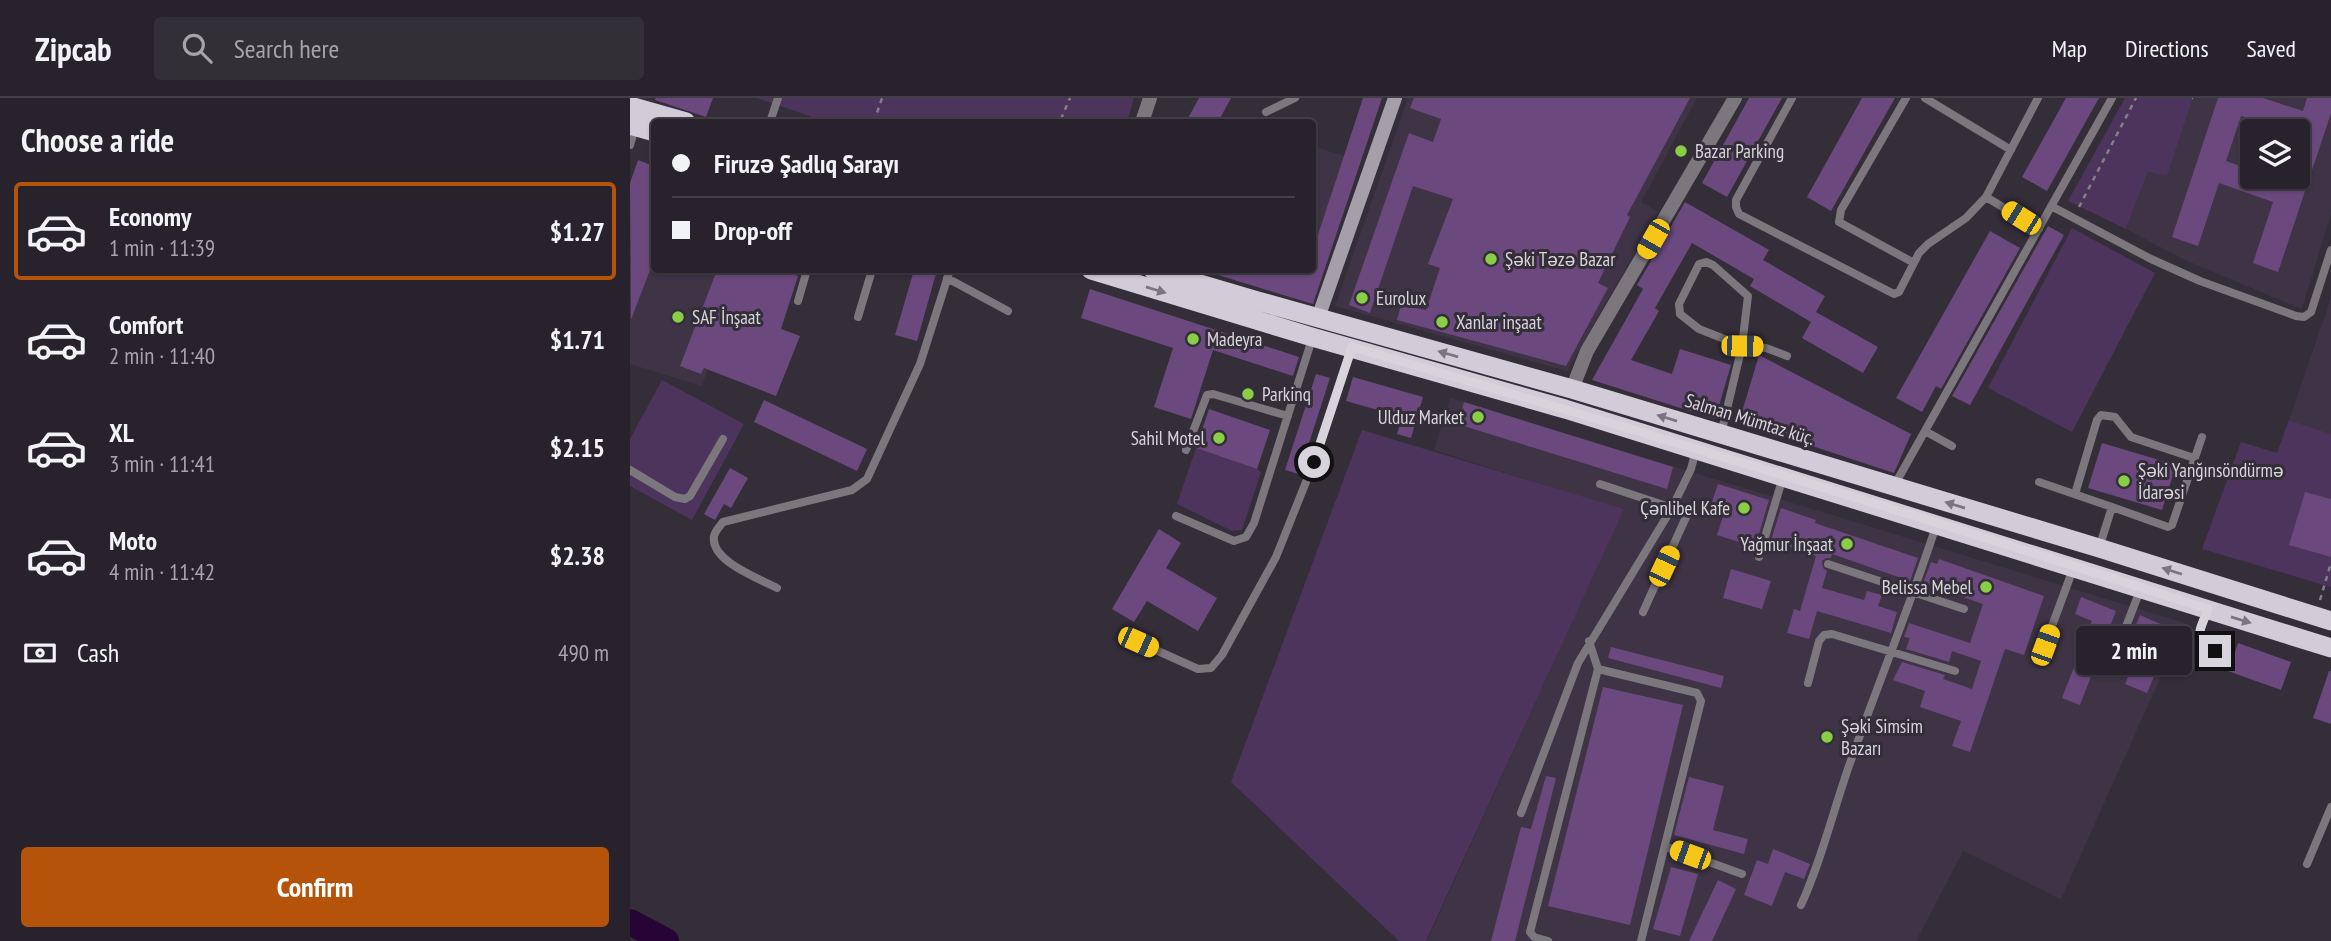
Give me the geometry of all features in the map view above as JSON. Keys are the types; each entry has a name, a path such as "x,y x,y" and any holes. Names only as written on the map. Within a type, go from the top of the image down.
{"highway":[{"path":"630,106 676,119"},
{"path":"1107,273 1315,327 1352,347 1565,409 2331,648"},
{"name":"Salman Mümtaz küç.","path":"1162,273 1315,327 1572,389 2099,548 2323,619"},
{"path":"1696,450 1712,432"},
{"path":"1761,470 1768,448"},
{"path":"2083,569 2099,548"}],"main road":[{"path":"1315,327 1395,98"}],"street":[{"path":"1143,119 1150,98"},
{"path":"1572,389 1587,351 1730,100"}],"lane":[{"path":"771,119 778,98"},
{"path":"1266,112 1295,98"},
{"path":"1792,98 1736,200 1735,207 1739,214 1894,294 1899,292 1919,253 1966,219 1986,197 2038,98"},
{"path":"1906,98 1841,210 1839,222 1914,263"},
{"path":"1925,98 2011,150"},
{"path":"1894,486 2112,98"},
{"path":"1986,197 2039,229"},
{"path":"2051,206 2151,259 2200,281 2297,316 2304,317 2311,312 2331,250"},
{"path":"1712,432 1742,346 1748,296 1713,265 1706,262 1699,264 1679,304 1680,314 1699,329 1742,346 1766,348 1787,356"},
{"path":"798,301 806,273"},
{"path":"858,317 872,273"},
{"path":"777,588 723,560 715,547 714,534 723,522 852,490 867,480 920,364 949,274 1008,311"},
{"path":"1176,516 1234,541 1246,537 1254,523 1315,327"},
{"path":"1138,642 1198,669 1211,667 1222,655 1279,548 1314,462 1352,347"},
{"path":"1186,450 1207,395 1213,394 1287,416"},
{"path":"2075,494 2096,420 2101,415 2115,417 2131,438 2194,458"},
{"path":"1925,431 1952,446"},
{"path":"2039,482 2168,527 2172,526 2202,437"},
{"path":"630,470 675,497 685,499 690,496 723,439"},
{"path":"1521,813 1578,663 1672,508 1696,450"},
{"path":"1759,557 1783,477"},
{"path":"1600,484 1685,512 1686,519 1643,612"},
{"path":"2099,548 2112,507"},
{"path":"1801,905 1820,861 1849,765 1937,524"},
{"path":"1828,564 1964,609"},
{"path":"2045,645 2083,569"},
{"path":"2118,647 2141,588"},
{"path":"2208,609 2199,634 2200,639 2215,651"},
{"path":"1808,683 1819,641 1824,635 1832,634 1955,671"},
{"path":"1548,941 1534,937 1530,932 1598,669 1589,641"},
{"path":"1598,669 1697,693 1701,701 1641,941"},
{"path":"2307,864 2331,807"},
{"path":"1665,846 1742,874"}],"path":[{"path":"875,119 882,98"},
{"path":"1061,119 1070,98"},
{"path":"2079,206 2136,98"},
{"path":"2323,619 2331,563"}],"shaded area":[{"path":"757,98 1134,98 1128,119 818,119"},
{"name":"Şəki Təzə Bazar","path":"1408,98 1697,98 1641,202 1658,212 1567,371 1335,306"},
{"path":"2125,98 2193,98 2167,176 2148,172 2126,229 2068,201"},
{"path":"2193,98 2331,98 2331,213 2302,309 2185,260 2126,229 2148,172 2167,175"},
{"path":"1316,147 1344,156 1316,244"},
{"name":"SAF İnşaat","path":"651,210 651,273 743,273 702,386 630,364 630,267"},
{"path":"2072,228 2155,273 2072,432 1988,388"},
{"path":"2331,298 2331,434 2289,420"},
{"path":"662,380 744,424 692,520 630,486 630,439"},
{"name":"Şəki Simsim Bazarı","path":"1450,398 2185,623 2061,899 1963,851 1916,941 1427,941 1623,510 1434,450"},
{"path":"2289,420 2331,434 2331,587 2202,549 2241,442 2277,453"},
{"path":"1362,430 1624,509 1426,941 1399,941 1231,782"},
{"path":"1196,448 1261,472 1242,530 1232,531 1177,504"}],"building":[{"path":"713,98 706,117 655,100"},
{"path":"1199,98 1231,98 1220,119 1188,119"},
{"path":"1363,98 1382,98 1313,304 1211,273 1316,273 1316,241"},
{"name":"Şəki Təzə Bazar","path":"1414,98 1690,98 1627,215 1630,217 1598,283 1608,288 1566,366 1397,320 1401,305 1426,310 1440,268 1428,264 1453,199 1413,186 1370,313 1349,305 1409,133 1433,142 1441,119 1410,108"},
{"path":"1749,98 1782,98 1727,197 1702,183"},
{"path":"1862,98 1895,98 1831,211 1807,197"},
{"path":"2066,98 2099,98 2047,191 2022,177"},
{"path":"2218,98 2263,98 2303,111 2307,98 2331,98 2331,113 2310,176 2310,119 2250,119 2241,116 2226,161 2240,166 2240,189 2306,189 2278,272 2253,263 2273,202 2219,183 2198,246 2172,237"},
{"path":"638,160 651,165 651,267 631,320 630,183"},
{"path":"1685,202 1769,250 1763,260 1825,296 1816,312 1878,347 1863,373 1802,338 1811,322 1750,286 1754,279 1692,243 1655,308 1659,311 1631,360 1672,374 1680,349 1731,365 1715,419 1592,380 1643,289 1637,285"},
{"path":"2048,226 2064,235 1970,405 1952,396"},
{"path":"1990,231 2020,248 1941,389 1936,386 1922,412 1896,398"},
{"path":"716,273 789,273 798,276 781,329 800,336 776,396 704,368 701,374 680,366"},
{"path":"913,273 936,273 917,341 895,335"},
{"path":"1090,289 1299,357 1293,376 1213,350 1191,419 1154,407 1173,348 1081,318"},
{"path":"1759,355 1911,434 1894,473 1739,422"},
{"path":"1316,374 1330,378 1299,474 1285,470"},
{"path":"1353,377 1423,397 1411,438 1397,434 1402,417 1346,401"},
{"path":"764,400 867,449 857,471 754,422"},
{"path":"1464,402 1673,467 1667,489 1457,424"},
{"path":"1209,409 1270,430 1257,469 1196,448"},
{"path":"2102,443 2176,465 2162,510 2088,488"},
{"path":"730,468 748,478 731,508 724,504 715,520 704,514"},
{"path":"1718,484 1769,500 1755,547 1717,535 1725,510 1711,505"},
{"path":"2305,492 2331,499 2331,557 2289,545"},
{"path":"1781,508 1816,520 1815,523 1918,558 1910,581 1832,554 1831,558 1822,561 1823,568 1827,571 1822,588 1864,600 1867,591 1882,595 1878,606 1897,612 1891,633 1817,611 1809,639 1787,633 1794,609 1800,611 1816,556 1771,540"},
{"path":"1159,529 1181,543 1166,568 1217,598 1198,631 1147,601 1134,622 1112,609"},
{"path":"1939,559 2044,596 2024,655 2005,649 1970,752 1952,746 1961,721 1920,707 1925,691 1893,680 1902,662 1945,675 1943,679 1972,689 1981,661 1952,651 1949,662 1906,649 1910,638 1904,637 1909,623 1970,643 1983,604 1923,583 1931,562 1937,564"},
{"path":"1731,569 1771,581 1762,609 1723,598"},
{"path":"2081,597 2116,611 2080,705 2062,698 2092,621 2075,614"},
{"path":"2140,615 2174,630 2147,693 2125,684 2141,646 2129,641"},
{"path":"2238,643 2291,662 2281,690 2228,671"},
{"path":"1611,647 1724,676 1721,688 1608,658"},
{"path":"2331,671 2331,724 2313,718"},
{"path":"1603,687 1683,705 1630,925 1548,906"},
{"path":"1546,776 1556,778 1515,941 1491,941 1521,827 1531,829"},
{"path":"1689,777 1724,786 1713,830 1748,839 1744,854 1674,835"},
{"path":"1773,849 1810,864 1804,879 1785,872 1772,906 1744,895 1757,860 1768,864"},
{"path":"1671,867 1698,874 1680,936 1653,929"},
{"path":"1718,880 1736,889 1712,941 1689,941"}],"waterway":[{"path":"630,922 666,941"}],"place":[{"name":"Bazar Parking","path":"1681,151"},
{"name":"Şəki Təzə Bazar","path":"1491,259"},
{"name":"Eurolux","path":"1362,298"},
{"name":"SAF İnşaat","path":"678,317"},
{"name":"Xanlar inşaat","path":"1442,322"},
{"name":"Madeyra","path":"1193,339"},
{"name":"Parkinq","path":"1248,394"},
{"name":"Ulduz Market","path":"1478,417"},
{"name":"Sahil Motel","path":"1219,438"},
{"name":"Şəki Yanğınsöndürmə İdarəsi","path":"2124,481"},
{"name":"Çənlibel Kafe","path":"1744,508"},
{"name":"Yağmur İnşaat","path":"1847,544"},
{"name":"Belissa Mebel","path":"1986,587"},
{"name":"Şəki Simsim Bazarı","path":"1827,737"}],"route":[{"path":"1314,462 1352,347 1565,409 2208,609 2199,634 2200,639 2215,651"}]}
